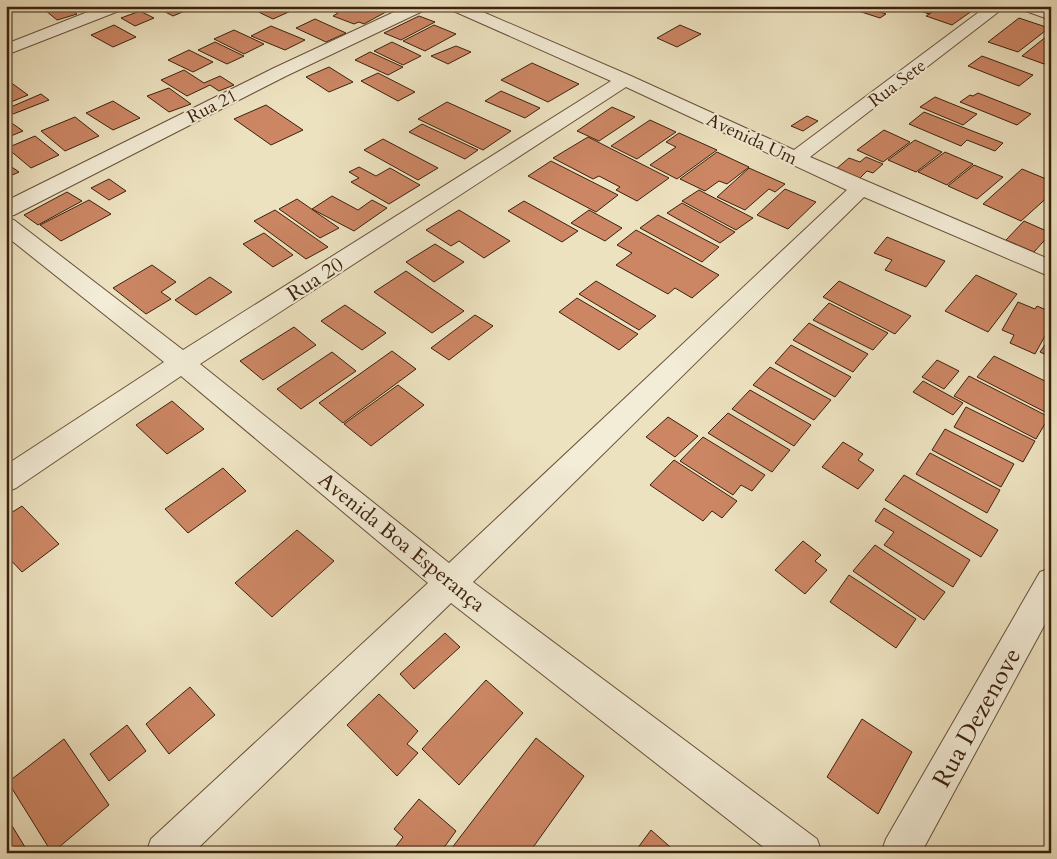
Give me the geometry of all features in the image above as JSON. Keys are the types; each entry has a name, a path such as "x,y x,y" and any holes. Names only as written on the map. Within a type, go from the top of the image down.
{"street":[{"path":"6,50 118,6"},
{"name":"Rua 21","path":"6,210 280,72 420,6"},
{"name":"Avenida Um","path":"455,6 625,80 795,159 1051,269"},
{"name":"Rua Sete","path":"795,159 998,6"},
{"path":"1026,6 1051,15"},
{"name":"Rua 20","path":"6,480 182,363 625,80"},
{"path":"165,853 450,583 861,188"},
{"name":"Avenida Boa Esperança","path":"6,225 182,363 450,583 803,853"},
{"name":"Rua Dezenove","path":"900,853 1051,582"}],"building":[{"path":"40,6 68,6 77,14 57,20"},
{"path":"154,6 189,6 192,8 173,16"},
{"path":"246,6 302,6 273,19"},
{"path":"343,6 388,6 393,8 364,24 359,22 354,24 333,16 338,13 333,11"},
{"path":"863,6 886,14 880,18 846,7"},
{"path":"907,6 939,6 929,14"},
{"path":"941,6 979,6 952,25 926,16"},
{"path":"140,11 154,18 135,26 121,18"},
{"path":"419,16 435,22 401,40 384,33"},
{"path":"1019,18 1049,28 1018,52 988,42"},
{"path":"315,19 346,33 326,42 296,28"},
{"path":"114,25 136,37 113,47 91,35"},
{"path":"434,25 456,34 425,51 403,41"},
{"path":"680,25 701,34 677,47 657,38"},
{"path":"271,26 305,40 285,50 251,36"},
{"path":"234,30 264,44 244,54 214,39"},
{"path":"1047,36 1051,37 1051,61 1048,60 1044,64 1022,56"},
{"path":"215,42 244,56 227,64 198,50"},
{"path":"392,42 421,56 403,65 374,51"},
{"path":"456,46 471,52 448,64 431,56"},
{"path":"189,50 213,62 193,72 168,60"},
{"path":"370,52 403,67 388,75 355,60"},
{"path":"982,56 1033,75 1019,86 968,66"},
{"path":"532,63 579,84 548,102 501,80"},
{"path":"329,67 353,82 329,92 306,77"},
{"path":"184,70 204,83 220,76 234,85 219,91 210,85 187,96 161,80"},
{"path":"378,73 415,92 398,101 361,81"},
{"path":"6,79 28,95 6,104"},
{"path":"169,88 191,104 169,112 147,96"},
{"path":"501,91 540,108 525,118 485,101"},
{"path":"978,93 1031,114 1017,125 960,102 970,95 973,96"},
{"path":"41,94 49,100 13,114 6,109"},
{"path":"935,97 977,114 963,125 920,107"},
{"path":"113,101 140,118 113,130 86,113"},
{"path":"447,102 511,131 483,150 418,119"},
{"path":"266,105 303,130 271,145 234,119"},
{"path":"612,107 635,117 599,141 577,131"},
{"path":"924,112 1003,143 995,151 967,140 961,146 909,124"},
{"path":"807,116 818,121 803,131 791,126"},
{"path":"75,117 99,136 65,151 41,131"},
{"path":"6,119 23,131 6,138"},
{"path":"650,120 676,132 637,159 611,146"},
{"path":"422,124 478,150 465,159 409,132"},
{"path":"884,130 910,142 883,162 857,150"},
{"path":"679,133 717,150 677,179 650,165 676,147 666,142"},
{"path":"35,136 59,155 31,168 7,148"},
{"path":"588,137 669,178 637,201 616,190 620,187 599,176 593,179 553,158"},
{"path":"383,139 438,168 418,180 364,150"},
{"path":"915,140 942,152 916,172 888,160"},
{"path":"717,152 749,167 727,184 719,181 705,191 680,179"},
{"path":"945,152 973,164 947,185 918,172"},
{"path":"866,157 883,164 873,173 867,171 859,179 836,169 849,158 860,162"},
{"path":"551,161 618,195 596,212 528,176"},
{"path":"6,163 19,172 6,178"},
{"path":"974,165 1003,177 977,199 948,186"},
{"path":"359,167 376,176 390,168 420,185 389,204 351,182 359,178 349,172"},
{"path":"749,168 785,184 775,192 769,189 745,210 717,197"},
{"path":"1022,169 1051,181 1051,194 1021,221 983,204"},
{"path":"109,179 126,191 109,200 91,188"},
{"path":"785,189 816,202 788,229 757,215"},
{"path":"699,190 753,218 736,230 682,201"},
{"path":"67,192 82,201 38,225 24,215"},
{"path":"332,196 358,210 372,200 387,208 354,231 312,209"},
{"path":"297,199 339,228 320,238 279,209"},
{"path":"89,200 111,214 61,241 40,225"},
{"path":"524,201 578,231 562,242 508,211"},
{"path":"682,203 735,232 720,243 667,213"},
{"path":"275,210 328,247 306,259 254,221"},
{"path":"459,210 510,241 484,258 459,241 451,246 426,230"},
{"path":"589,210 622,228 605,241 571,223"},
{"path":"658,215 719,247 702,262 640,228"},
{"path":"1024,221 1051,233 1034,252 1006,240"},
{"path":"636,230 719,275 692,298 675,288 668,294 616,265 632,253 617,245"},
{"path":"264,233 293,255 273,267 243,244"},
{"path":"887,237 945,261 926,287 885,270 892,260 874,253"},
{"path":"435,244 464,262 434,282 406,262"},
{"path":"152,265 176,282 161,292 171,299 146,314 113,288"},
{"path":"406,271 464,311 432,333 374,292"},
{"path":"976,275 1017,294 988,332 945,311"},
{"path":"210,277 232,292 196,315 175,300"},
{"path":"596,281 656,316 639,330 579,294"},
{"path":"839,281 911,316 895,334 823,297"},
{"path":"577,298 638,334 619,350 559,312"},
{"path":"1018,302 1035,309 1037,306 1051,312 1051,325 1035,354 1010,343 1014,335 1002,330"},
{"path":"829,303 888,333 873,350 813,320"},
{"path":"345,305 386,333 362,350 321,321"},
{"path":"475,315 493,326 449,360 431,348"},
{"path":"809,323 868,354 853,372 793,340"},
{"path":"294,327 316,345 263,380 240,361"},
{"path":"1051,336 1051,357 1040,352"},
{"path":"791,345 851,377 835,397 775,363"},
{"path":"392,351 416,369 343,423 319,403"},
{"path":"332,352 356,371 301,409 277,389"},
{"path":"994,356 1051,384 1051,415 977,377"},
{"path":"937,360 959,371 944,389 922,377"},
{"path":"770,367 831,400 814,420 753,385"},
{"path":"969,376 1049,417 1036,439 954,396"},
{"path":"923,381 963,403 953,415 913,392"},
{"path":"398,385 424,405 371,446 344,424"},
{"path":"750,390 811,425 794,446 732,409"},
{"path":"172,401 204,429 167,454 136,425"},
{"path":"966,407 1035,441 1023,462 954,427"},
{"path":"728,413 790,450 772,472 708,433"},
{"path":"668,417 698,436 675,457 646,437"},
{"path":"945,429 1014,464 1001,487 932,450"},
{"path":"703,437 765,475 752,491 741,485 733,495 680,461"},
{"path":"843,442 863,454 858,460 874,470 858,489 822,467"},
{"path":"930,453 1000,490 987,513 916,474"},
{"path":"674,460 737,501 722,518 712,511 703,521 650,485"},
{"path":"223,468 246,491 188,533 165,509"},
{"path":"904,475 998,530 981,557 885,500"},
{"path":"22,506 59,544 22,572 6,555 6,516"},
{"path":"884,508 970,560 953,587 884,545 894,532 875,521"},
{"path":"297,530 334,561 272,617 235,583"},
{"path":"803,541 821,555 815,561 827,570 805,594 775,570"},
{"path":"875,545 945,592 924,620 853,571"},
{"path":"849,575 916,619 896,648 830,602"},
{"path":"445,633 460,647 414,689 400,674"},
{"path":"486,680 523,713 459,785 422,749"},
{"path":"190,687 215,715 169,754 146,724"},
{"path":"379,694 418,731 407,744 418,753 397,776 347,725"},
{"path":"862,719 912,752 878,814 827,777"},
{"path":"127,725 146,751 109,781 90,754"},
{"path":"536,738 584,776 529,853 448,853"},
{"path":"64,739 109,805 52,853 8,782"},
{"path":"419,799 456,831 440,853 391,853 403,837 394,829"},
{"path":"6,816 28,852 27,853 6,853"},
{"path":"651,830 677,853 634,853"}]}
